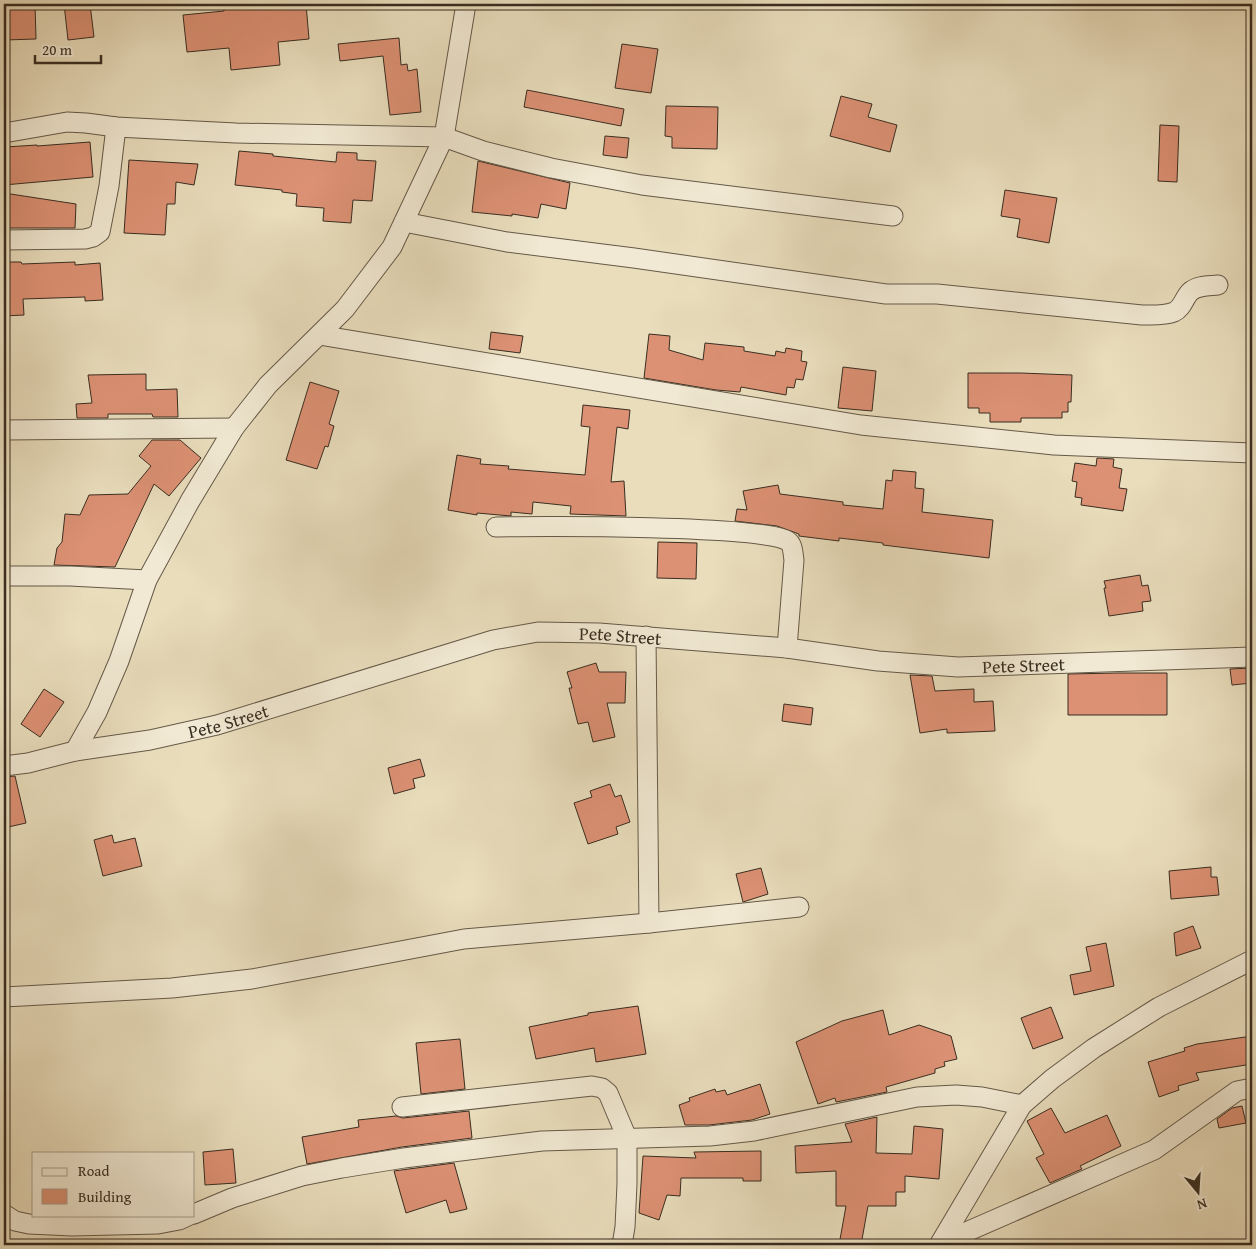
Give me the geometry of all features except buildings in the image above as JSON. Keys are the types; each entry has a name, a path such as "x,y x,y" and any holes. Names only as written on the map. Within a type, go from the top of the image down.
{"street":[{"path":"75,751 97,712 118,661 147,580 190,500 234,428 268,385 345,309 392,247 444,138 466,4"},
{"path":"4,133 68,122 116,127 236,133 444,138 482,151 551,168 642,185 893,216"},
{"path":"4,240 85,239 93,237 100,232 109,186 116,127"},
{"path":"404,222 507,242 886,294 937,294 1142,315 1165,315 1173,312 1180,308 1191,292 1200,287 1218,285"},
{"path":"319,335 862,425 1054,445 1252,453"},
{"path":"4,430 234,428"},
{"path":"496,527 624,526 734,532 781,538 789,541 794,560 787,648"},
{"path":"4,576 70,576 147,580"},
{"name":"Pete Street","path":"4,766 28,763 75,751 150,740 217,724 494,640 538,632 646,636 787,648 878,661 958,667 1252,657"},
{"path":"646,636 649,923"},
{"path":"4,997 172,988 252,979 464,939 649,923 799,907"},
{"path":"940,1244 1022,1105 1052,1079 1094,1048 1159,1007 1252,960"},
{"path":"402,1107 592,1086 602,1088 608,1093 627,1138 625,1227 622,1245"},
{"path":"940,1244 1154,1150 1238,1091 1252,1088"},
{"path":"195,1214 232,1198 302,1176 342,1168 542,1140 710,1136 754,1131 917,1097 956,1095 982,1097 1022,1105"},
{"path":"4,1214 15,1221 29,1224 72,1226 158,1224 179,1220 188,1216"}]}
